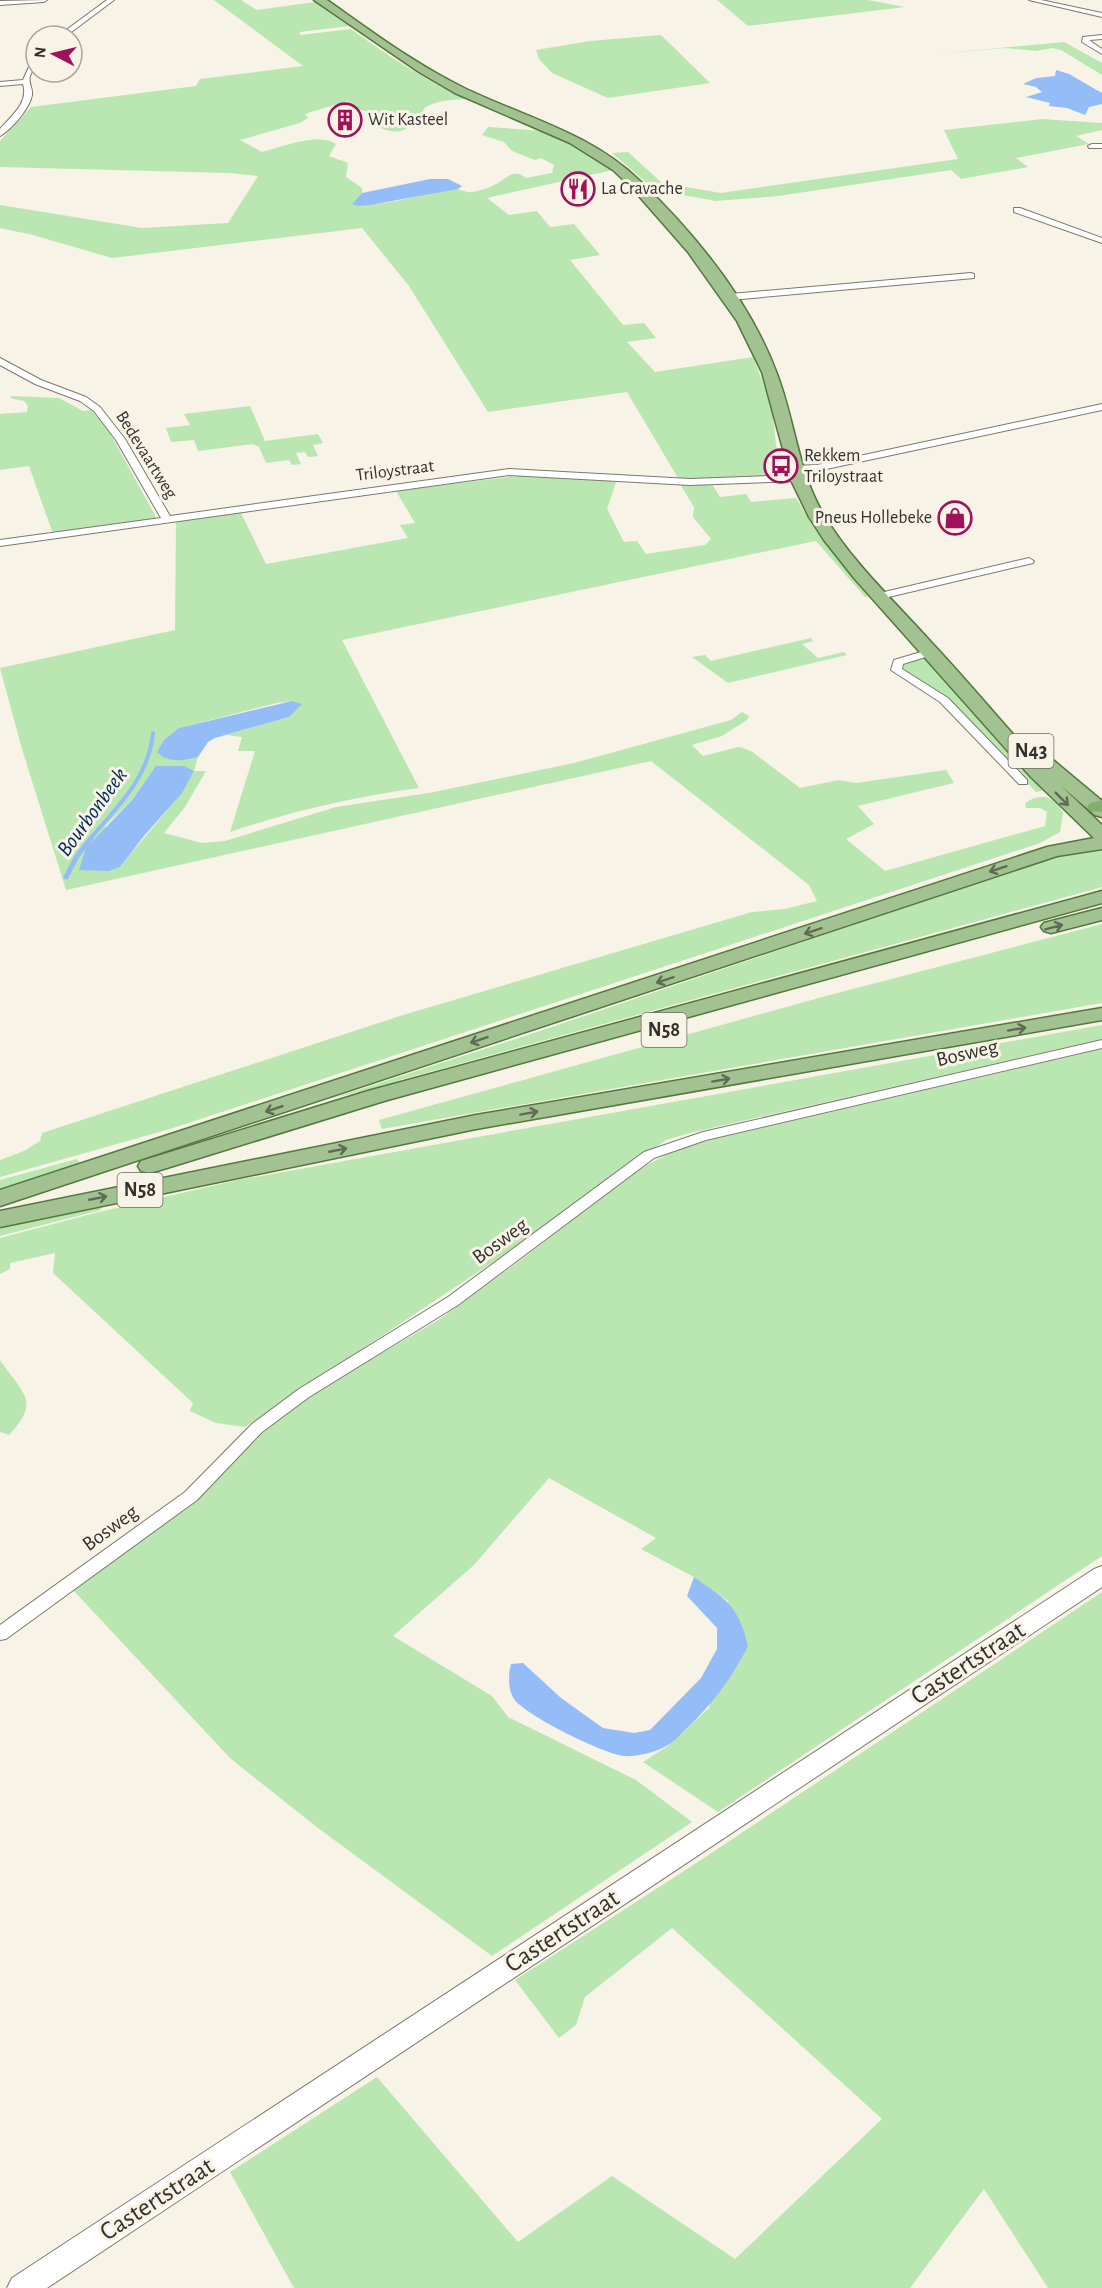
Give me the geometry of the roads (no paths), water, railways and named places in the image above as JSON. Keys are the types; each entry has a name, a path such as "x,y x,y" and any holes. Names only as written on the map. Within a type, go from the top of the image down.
{"main road":[{"name":"N43","path":"320,0 429,74 478,99 586,146 635,183 730,297 759,348 780,405 796,474 818,518 880,596 1047,784 1096,811 1102,835"},
{"name":"N58","path":"0,1198 1054,851 1096,811"},
{"path":"1054,851 1102,843"},
{"name":"N58","path":"0,1207 226,1144 376,1096 1102,897"},
{"name":"N58","path":"226,1144 269,1136 1102,914"},
{"name":"N58","path":"0,1219 476,1122 1102,1014"},
{"name":"Castertstraat","path":"22,2288 1102,1575"}],"street":[{"path":"0,3 44,0"},
{"path":"78,24 111,0"},
{"path":"1032,0 1102,15"},
{"path":"1088,12 1102,8"},
{"path":"1102,37 1085,39 1102,52"},
{"path":"0,84 24,82"},
{"path":"0,134 27,103 29,91 27,84"},
{"path":"1092,146 1102,146"},
{"path":"1017,210 1102,241"},
{"path":"730,297 971,276"},
{"name":"Bedevaartweg","path":"0,361 38,382 83,399 97,409 120,439 167,520"},
{"name":"Triloystraat","path":"0,543 520,472 690,482 796,474 1102,407"},
{"path":"880,596 1029,561"},
{"path":"931,652 898,662 896,670 944,700 1023,782"},
{"name":"Bosweg","path":"0,1634 191,1496 241,1443 276,1413 304,1393 453,1301 649,1155 703,1136 1102,1044"}],"water":[{"path":"1056,70 1069,74 1102,93 1102,104 1089,107 1085,115 1067,108 1049,106 1050,103 1026,97 1042,92 1036,87 1023,84 1036,78 1055,76"},
{"path":"430,179 448,179 462,186 458,189 370,205 352,204 362,193"},
{"path":"292,701 302,704 289,717 215,738 208,742 198,757 182,760 170,759 157,752 164,740 179,728"},
{"path":"156,766 184,766 194,771 182,793 120,867 109,871 79,870 86,848 133,799"},
{"path":"694,1577 715,1591 730,1605 740,1621 748,1646 713,1701 670,1744 641,1755 614,1754 549,1724 533,1715 514,1699 509,1682 511,1664 523,1663 561,1698 603,1728 634,1733 650,1730 701,1678 717,1649 717,1628 687,1596"}],"waterway":[{"name":"Bourbonbeek","path":"90,839 121,803 139,777 150,749 153,733"},
{"name":"Bourbonbeek","path":"66,877 77,856 92,837"}],"place":[{"name":"Wit Kasteel","path":"345,120"},
{"name":"La Cravache","path":"578,189"},
{"name":"Rekkem Triloystraat","path":"781,466"},
{"name":"Pneus Hollebeke","path":"955,518"}]}
